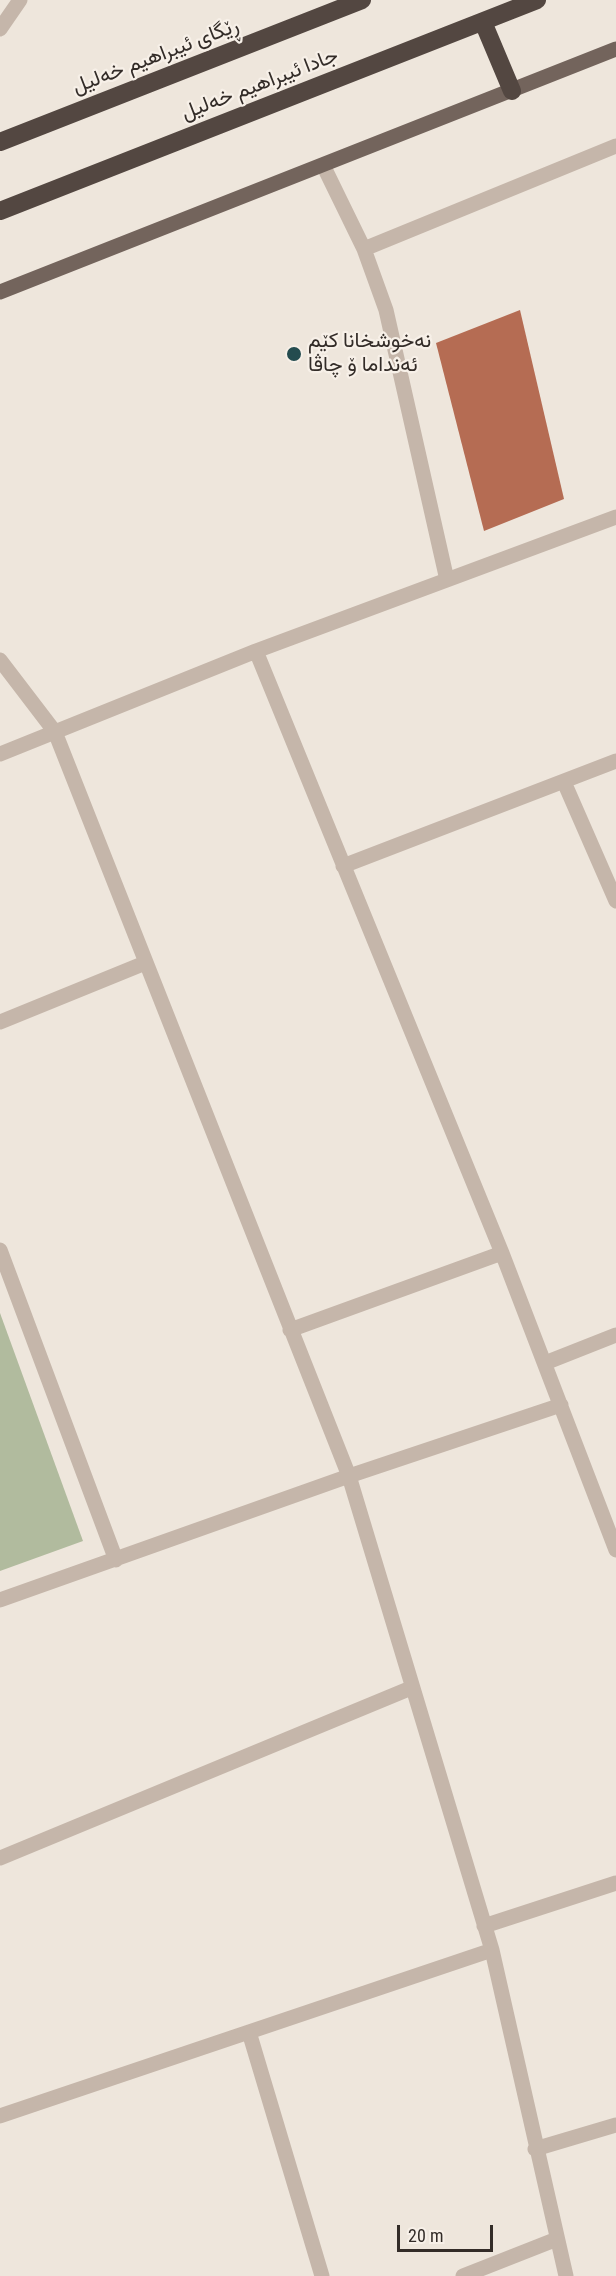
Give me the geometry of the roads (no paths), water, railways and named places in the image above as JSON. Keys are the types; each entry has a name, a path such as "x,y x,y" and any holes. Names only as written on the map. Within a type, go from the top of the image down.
{"highway":[{"name":"ڕێگای ئیبراهیم خەلیل","path":"1,138 362,0"},
{"name":"جادا ئیبراهیم خەلیل","path":"0,212 537,0"},
{"path":"483,22 512,91"}],"main road":[{"path":"0,292 616,49"}],"street":[{"path":"0,29 20,0"},
{"path":"364,249 616,146"},
{"path":"323,165 364,249 386,309 447,580"},
{"path":"0,754 256,651 616,517"},
{"path":"256,651 502,1253 616,1550"},
{"path":"0,660 55,732 349,1476 411,1688 492,1950 535,2149 566,2276"},
{"path":"343,866 616,761"},
{"path":"564,782 616,902"},
{"path":"0,1022 145,963"},
{"path":"0,1250 4,1276 116,1560"},
{"path":"290,1330 502,1253"},
{"path":"545,1363 616,1335"},
{"path":"0,1600 349,1476 561,1405"},
{"path":"0,1858 411,1688"},
{"path":"484,1926 616,1883"},
{"path":"0,2116 492,1950"},
{"path":"249,2032 322,2276"},
{"path":"535,2149 616,2125"},
{"path":"462,2276 557,2239"}],"place":[{"name":"نەخوشخانا کێم ئەنداما ۆ چاڤا","path":"294,354"}]}
